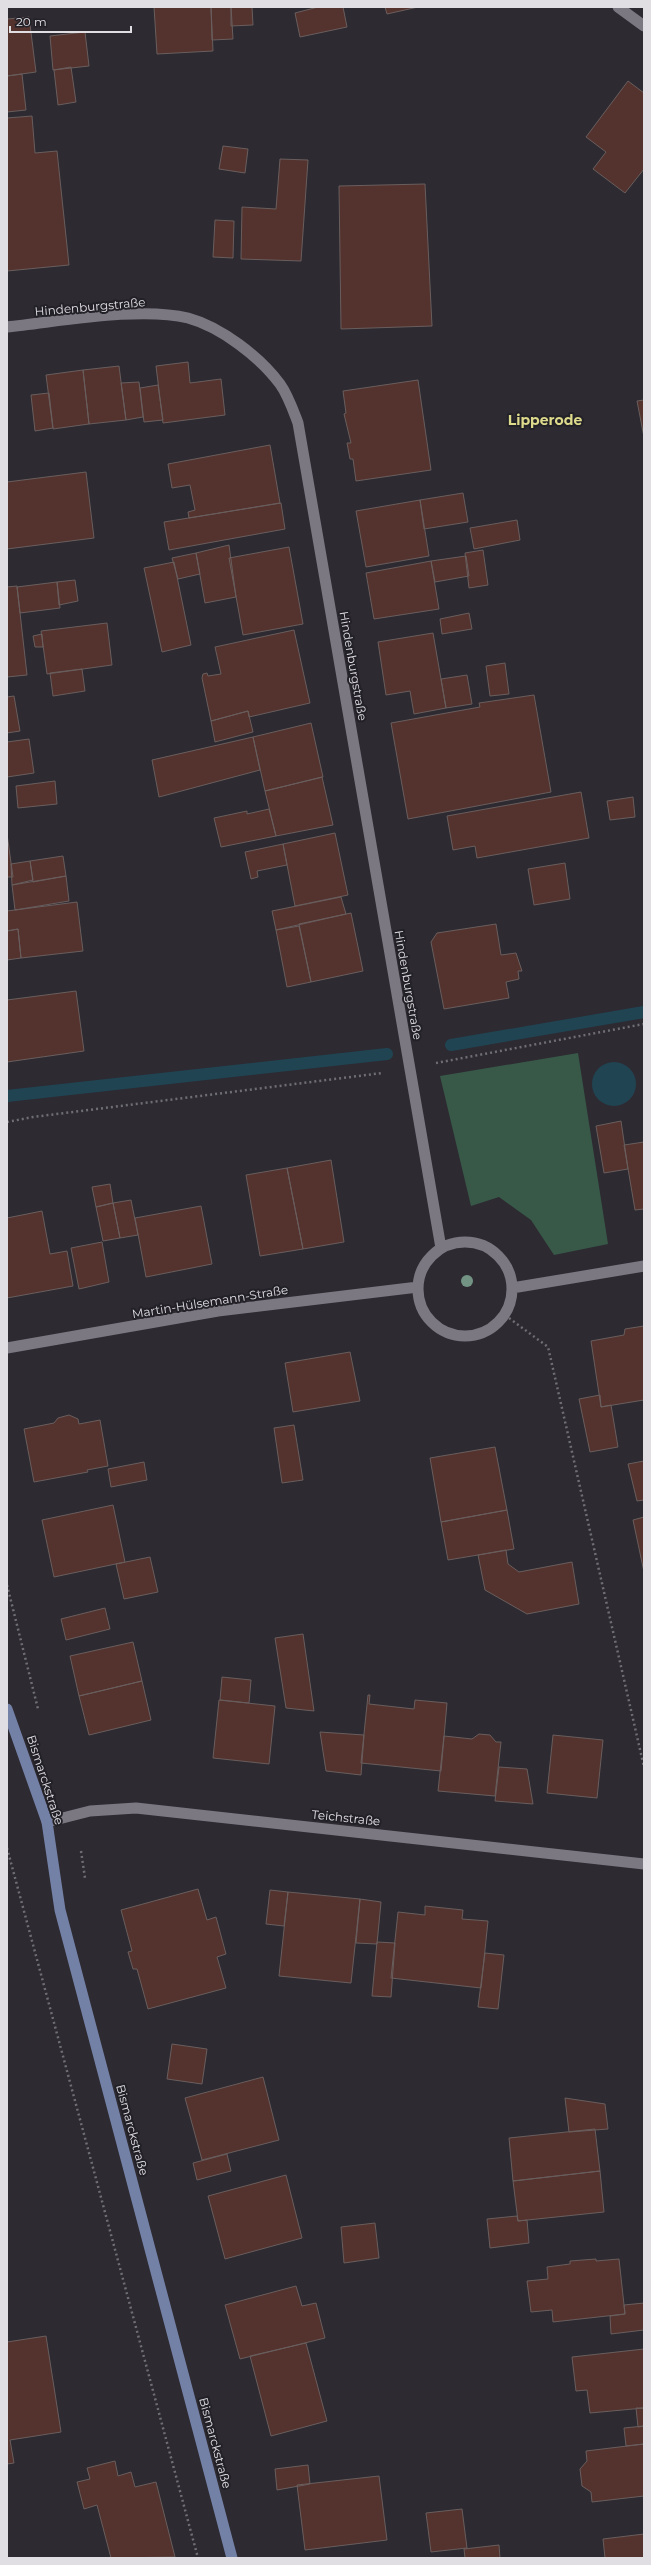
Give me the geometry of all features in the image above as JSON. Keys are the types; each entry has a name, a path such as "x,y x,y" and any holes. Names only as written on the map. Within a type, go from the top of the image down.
{"main road":[{"name":"Bismarckstraße","path":"7,1709 47,1822 60,1910 232,2558"}],"street":[{"path":"618,7 644,26"},
{"name":"Hindenburgstraße","path":"7,327 140,313 188,318 230,338 254,355 281,386 298,423 441,1248"},
{"path":"457,1242 473,1242 489,1248 501,1259 510,1273 512,1288 511,1302 504,1315 494,1326 480,1333 465,1336 450,1334 437,1327 426,1316 420,1302 418,1287 421,1272 429,1258 441,1248 457,1242"},
{"path":"512,1288 644,1266"},
{"name":"Martin-Hülsemann-Straße","path":"7,1348 218,1312 418,1287"},
{"name":"Teichstraße","path":"47,1822 90,1812 136,1808 644,1864"}],"path":[{"path":"7,1122 34,1117 409,1070 644,1024"},
{"path":"504,1315 548,1347 644,1767"},
{"path":"7,1848 198,2558"}],"green space":[{"path":"578,1053 608,1244 554,1255 531,1220 499,1197 471,1206 440,1076"}],"water":[{"path":"614,1062 626,1066 632,1072 636,1084 632,1096 626,1102 614,1106 602,1102 596,1096 592,1084 596,1072 602,1066"}],"building":[{"path":"154,7 211,7 213,51 157,54"},
{"path":"211,7 231,7 233,39 212,40"},
{"path":"231,7 252,7 253,25 231,26"},
{"path":"318,7 343,7 347,27 300,37 295,13"},
{"path":"385,7 418,7 387,14"},
{"path":"29,17 36,72 7,76 7,19"},
{"path":"85,32 89,66 53,70 50,36"},
{"path":"71,67 76,102 58,105 54,70"},
{"path":"22,74 26,110 7,112 7,76"},
{"path":"628,81 644,93 644,169 625,193 593,169 606,152 586,137"},
{"path":"32,116 35,153 57,151 69,265 7,271 7,118"},
{"path":"223,146 248,149 245,173 219,169"},
{"path":"280,159 308,160 301,261 241,259 242,207 276,209"},
{"path":"425,184 432,326 341,329 339,186"},
{"path":"215,220 234,221 233,258 213,257"},
{"path":"188,362 190,383 221,379 225,415 163,423 156,366"},
{"path":"119,366 126,420 89,424 83,370"},
{"path":"83,370 89,424 53,429 46,375"},
{"path":"418,380 431,470 356,481 353,459 350,459 347,443 351,443 344,414 346,413 343,391"},
{"path":"139,382 143,417 126,420 121,383"},
{"path":"158,385 163,420 144,422 140,388"},
{"path":"49,393 53,428 35,431 31,395"},
{"path":"644,400 644,437 637,401"},
{"path":"270,445 280,503 189,518 188,512 195,510 190,485 172,488 168,464"},
{"path":"86,472 94,538 7,549 7,482"},
{"path":"463,493 468,522 424,529 420,500"},
{"path":"420,500 429,556 366,567 356,511"},
{"path":"281,503 285,529 169,550 164,522"},
{"path":"517,520 520,540 474,549 470,528"},
{"path":"229,545 236,597 205,603 196,553"},
{"path":"289,547 303,624 243,635 229,558"},
{"path":"483,550 488,585 469,588 465,553"},
{"path":"196,553 200,574 178,579 172,558"},
{"path":"466,556 469,576 435,582 431,561"},
{"path":"431,561 439,609 374,619 366,573"},
{"path":"174,562 191,645 162,652 144,568"},
{"path":"75,580 78,601 59,605 57,582"},
{"path":"57,582 60,608 20,613 17,587"},
{"path":"17,586 27,675 7,677 7,587"},
{"path":"469,613 472,629 442,634 440,619"},
{"path":"107,623 112,665 47,674 41,631"},
{"path":"294,630 310,703 249,717 248,711 211,721 202,678 203,674 207,673 208,676 221,674 215,647"},
{"path":"433,633 446,708 414,714 410,691 386,695 378,642"},
{"path":"42,634 43,647 35,647 33,636"},
{"path":"505,663 509,694 490,696 486,666"},
{"path":"82,669 85,691 53,696 50,673"},
{"path":"467,675 472,704 446,708 441,679"},
{"path":"534,695 551,792 408,819 391,723 480,707 479,703"},
{"path":"14,696 20,731 7,733 7,697"},
{"path":"248,711 253,732 215,742 211,721"},
{"path":"311,723 323,777 265,791 253,737"},
{"path":"253,737 260,770 159,797 152,760"},
{"path":"29,739 34,773 7,777 7,742"},
{"path":"322,777 333,825 276,836 265,791"},
{"path":"55,781 57,804 18,808 16,786"},
{"path":"581,792 589,838 477,858 475,846 453,850 447,816"},
{"path":"633,797 635,817 610,820 607,801"},
{"path":"269,809 276,836 221,847 214,818 247,811 247,814"},
{"path":"335,833 348,895 295,906 283,844"},
{"path":"7,834 13,877 7,877"},
{"path":"283,844 287,865 257,871 258,877 251,879 245,852"},
{"path":"63,856 66,876 33,882 30,861"},
{"path":"30,861 33,880 12,885 11,864"},
{"path":"565,863 570,899 534,905 528,869"},
{"path":"66,876 69,901 15,910 12,885"},
{"path":"341,897 346,914 276,930 272,911"},
{"path":"77,902 83,951 21,958 18,929 7,931 7,911"},
{"path":"351,913 363,971 311,982 299,924"},
{"path":"496,924 501,955 516,953 522,971 518,971 519,979 506,982 509,998 444,1009 431,942 437,933"},
{"path":"299,926 311,982 287,987 276,930"},
{"path":"18,929 21,958 7,960 7,931"},
{"path":"76,991 84,1051 7,1062 7,1000"},
{"path":"621,1121 628,1169 604,1173 596,1126"},
{"path":"644,1142 644,1209 635,1210 624,1145"},
{"path":"331,1160 344,1242 303,1249 287,1168"},
{"path":"287,1168 303,1249 260,1256 246,1175"},
{"path":"110,1184 113,1203 96,1207 92,1187"},
{"path":"131,1200 138,1235 120,1238 113,1203"},
{"path":"113,1203 120,1238 103,1241 96,1207"},
{"path":"201,1206 212,1264 146,1277 135,1218"},
{"path":"42,1211 50,1254 67,1251 73,1286 7,1298 7,1218"},
{"path":"102,1242 109,1282 79,1289 71,1248"},
{"path":"644,1326 644,1400 601,1407 591,1341 624,1335 625,1329"},
{"path":"350,1352 360,1401 293,1412 285,1363"},
{"path":"600,1395 601,1407 611,1405 618,1447 590,1452 579,1399"},
{"path":"69,1415 78,1419 79,1424 100,1420 108,1466 87,1470 88,1472 34,1482 24,1429 54,1423 58,1418"},
{"path":"294,1425 303,1480 282,1483 274,1428"},
{"path":"495,1447 507,1510 441,1522 430,1458"},
{"path":"644,1461 644,1500 637,1501 628,1464"},
{"path":"144,1462 147,1480 111,1487 108,1469"},
{"path":"113,1505 125,1562 54,1577 42,1520"},
{"path":"507,1510 514,1549 448,1560 441,1522"},
{"path":"644,1517 644,1572 633,1520"},
{"path":"506,1550 508,1564 519,1572 572,1562 579,1604 527,1614 485,1590 478,1555"},
{"path":"150,1557 158,1592 124,1599 116,1564"},
{"path":"105,1608 110,1629 66,1640 61,1619"},
{"path":"303,1634 314,1711 286,1708 275,1638"},
{"path":"133,1642 142,1681 79,1696 70,1656"},
{"path":"222,1677 251,1680 249,1703 220,1700"},
{"path":"142,1681 151,1720 89,1735 79,1696"},
{"path":"368,1695 370,1695 369,1704 414,1709 415,1700 447,1703 441,1771 361,1763"},
{"path":"219,1700 275,1706 269,1764 213,1758"},
{"path":"320,1732 364,1735 361,1775 326,1771"},
{"path":"479,1734 490,1735 496,1742 501,1742 495,1796 438,1791 444,1736 472,1739"},
{"path":"553,1735 603,1740 597,1798 547,1793"},
{"path":"499,1767 527,1769 533,1804 495,1801"},
{"path":"198,1889 207,1920 216,1917 226,1954 217,1957 226,1988 148,2009 137,1969 133,1969 128,1952 132,1951 121,1910"},
{"path":"270,1890 288,1892 284,1926 266,1924"},
{"path":"288,1892 360,1899 351,1983 279,1976"},
{"path":"360,1899 381,1902 377,1944 356,1943"},
{"path":"425,1906 463,1910 462,1919 488,1921 481,1988 391,1978 398,1912 425,1915"},
{"path":"377,1942 395,1943 391,1997 372,1996"},
{"path":"485,1953 504,1955 498,2009 478,2007"},
{"path":"172,2044 207,2049 202,2084 167,2079"},
{"path":"263,2077 279,2140 202,2160 185,2098"},
{"path":"565,2098 605,2104 608,2129 569,2132"},
{"path":"595,2129 600,2171 513,2181 509,2138"},
{"path":"227,2154 231,2171 197,2180 193,2163"},
{"path":"600,2171 604,2212 518,2221 513,2181"},
{"path":"286,2175 302,2238 225,2259 208,2196"},
{"path":"517,2216 518,2221 527,2220 529,2243 490,2248 487,2219"},
{"path":"375,2223 379,2258 344,2263 341,2227"},
{"path":"596,2259 596,2261 619,2259 625,2314 553,2322 552,2310 531,2312 527,2281 548,2279 547,2267 570,2264 570,2261"},
{"path":"296,2286 302,2306 316,2303 325,2338 240,2359 225,2305"},
{"path":"644,2303 644,2330 611,2334 610,2316 625,2314 624,2305"},
{"path":"46,2336 61,2432 10,2440 14,2463 7,2464 7,2342"},
{"path":"306,2343 327,2421 271,2436 250,2356"},
{"path":"644,2349 644,2408 590,2413 587,2390 576,2391 572,2357"},
{"path":"636,2408 644,2408 644,2426 638,2427"},
{"path":"644,2426 644,2444 626,2446 624,2428"},
{"path":"644,2444 644,2496 592,2502 591,2492 582,2486 580,2469 587,2461 586,2451"},
{"path":"115,2461 118,2476 131,2472 135,2487 156,2482 175,2557 111,2558 97,2505 84,2509 77,2482 90,2479 87,2468"},
{"path":"308,2465 310,2484 277,2490 275,2469"},
{"path":"379,2476 387,2540 305,2550 297,2485"},
{"path":"462,2509 467,2548 431,2552 426,2513"},
{"path":"644,2534 644,2558 605,2558 603,2539"},
{"path":"499,2545 500,2558 465,2558 464,2549"}],"waterway":[{"path":"451,1045 644,1012"},
{"path":"7,1096 387,1054"}],"district":[{"name":"Lipperode","path":"545,420"}]}
